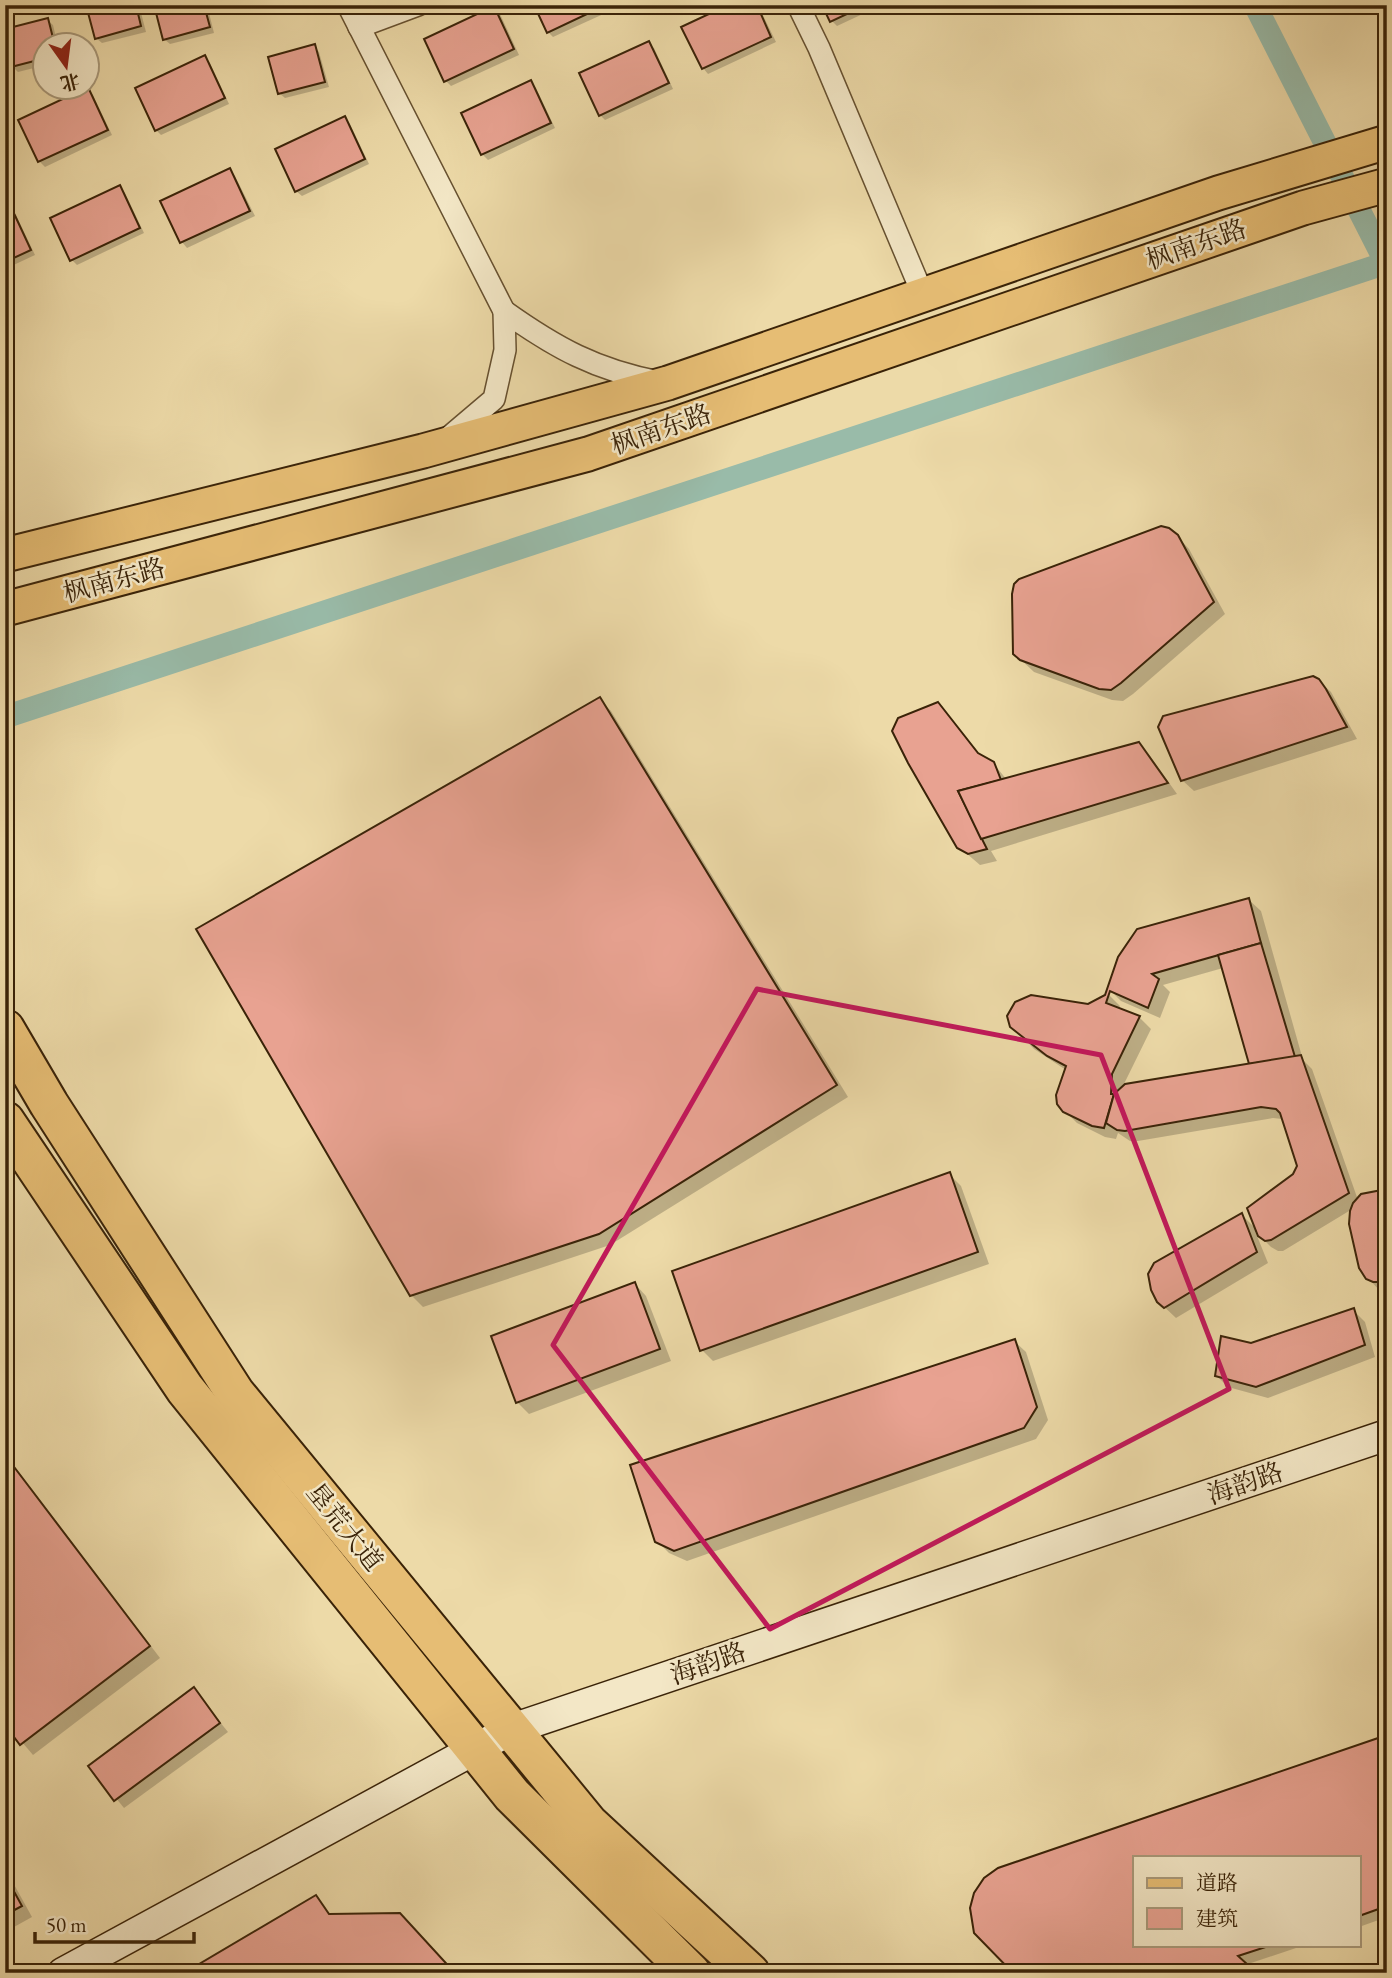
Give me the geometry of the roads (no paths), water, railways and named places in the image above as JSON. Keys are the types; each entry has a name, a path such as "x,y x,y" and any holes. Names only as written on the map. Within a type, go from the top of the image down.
{"highway":[{"name":"垦荒大道","path":"5,1029 49,1104 235,1393 589,1824 750,1973"},
{"name":"垦荒大道","path":"5,1121 185,1389 512,1795 691,1973"}],"main road":[{"name":"枫南东路","path":"5,555 439,446 668,383 1218,193 1382,143"},
{"name":"枫南东路","path":"5,609 588,454 1303,208 1387,186"},
{"name":"海韵路","path":"64,1973 512,1729 1387,1435"}],"street":[{"path":"348,5 504,311 505,350 494,399 439,446"},
{"path":"359,27 418,5"},
{"path":"798,5 819,48 923,295"},
{"path":"504,311 540,337 598,367 668,383"}],"waterway":[{"path":"1255,5 1387,265"},
{"path":"5,717 1386,263"}]}
